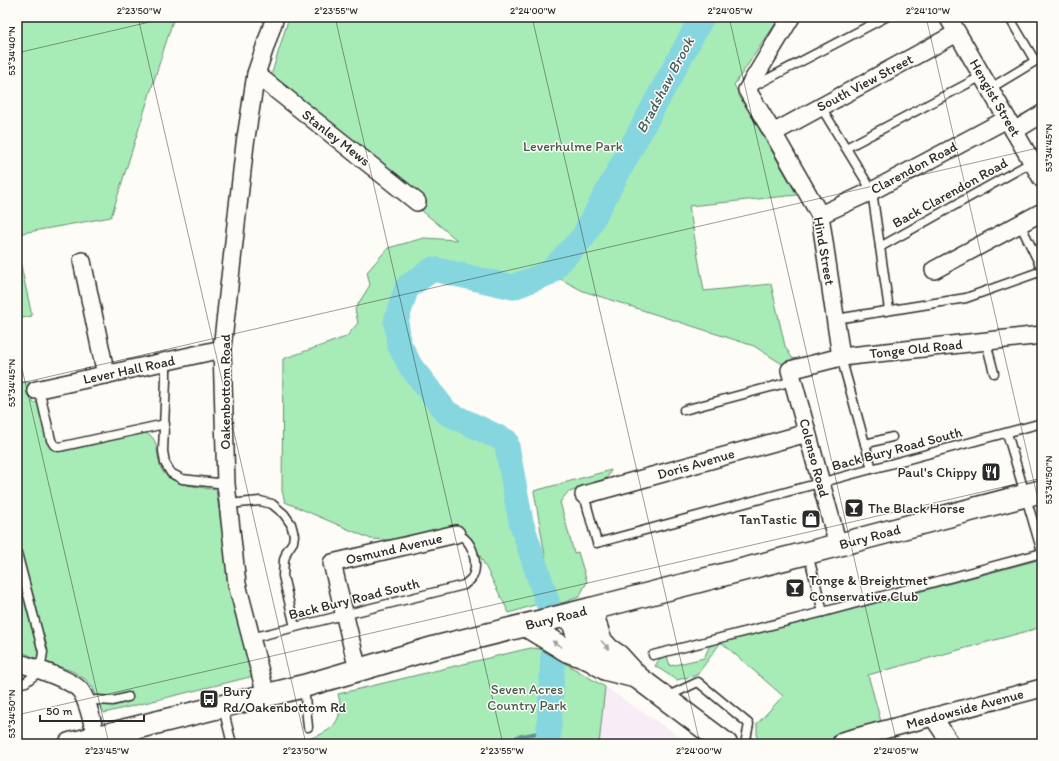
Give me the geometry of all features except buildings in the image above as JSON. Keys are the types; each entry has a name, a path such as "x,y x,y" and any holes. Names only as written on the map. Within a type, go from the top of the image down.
{"main road":[{"name":"Bury Road","path":"73,744 304,686 433,648 527,626 838,546 1034,493"},
{"path":"581,612 579,640 590,659"},
{"path":"581,612 600,640 609,650 618,656 637,677 726,744"},
{"path":"527,626 568,651 590,659 606,668 637,677"}],"street":[{"name":"Oakenbottom Road","path":"266,695 238,584 226,484 222,349 245,144 256,74 275,17"},
{"path":"747,90 791,17"},
{"name":"Hengist Street","path":"948,17 1042,179"},
{"name":"South View Street","path":"773,133 957,33"},
{"name":"Stanley Mews","path":"256,74 417,202"},
{"name":"Hind Street","path":"747,90 820,216 823,252 836,319 841,357"},
{"name":"Clarendon Road","path":"820,216 1011,125 1042,114"},
{"path":"934,270 1042,212"},
{"path":"82,261 106,375"},
{"name":"Tonge Old Road","path":"792,375 841,357 1042,335"},
{"name":"Lever Hall Road","path":"38,390 222,349"},
{"name":"Colenso Road","path":"792,375 838,546"},
{"name":"Doris Avenue","path":"584,495 807,433"},
{"name":"Osmund Avenue","path":"344,615 332,563 456,534"},
{"path":"344,615 358,670"},
{"path":"17,662 68,681 80,691 85,701 96,737"},
{"name":"Meadowside Avenue","path":"842,742 1042,688"},
{"path":"933,717 951,744"}],"lane":[{"path":"747,90 886,17"},
{"path":"846,148 986,82 1039,59 1009,17"},
{"path":"821,107 872,191 890,310"},
{"name":"Back Clarendon Road","path":"880,247 1032,162"},
{"path":"836,319 966,298 1042,270 1020,224"},
{"path":"986,342 994,373"},
{"path":"841,357 872,469"},
{"path":"166,362 163,451 166,463 171,473 182,479 226,484"},
{"path":"684,410 792,375"},
{"path":"38,390 51,440 54,445 59,447 165,424"},
{"name":"Back Bury Road South","path":"584,495 597,543 1042,423"},
{"path":"653,655 824,612 1042,552 1034,493 1007,433"},
{"path":"865,444 892,437"},
{"path":"228,504 260,500 272,504 284,514 291,524 294,535 284,560 283,576 294,627"},
{"name":"Back Bury Road South","path":"251,638 464,586 472,578 475,566 474,556 472,548 464,538 456,534"},
{"path":"807,553 824,612"},
{"path":"17,554 43,652 40,671 26,682 17,684"},
{"path":"664,698 698,682 748,724 745,744"},
{"path":"304,686 308,727"},
{"path":"85,701 113,701 128,697"},
{"path":"222,706 232,744"}],"shaded area":[{"path":"605,687 680,737 688,744 599,744"}],"green space":[{"path":"17,17 174,17 111,217 17,234"},
{"name":"Leverhulme Park","path":"289,17 780,17 734,85 797,195 689,206 704,291 771,284 785,346 792,358 807,365 790,369 754,346 583,291 549,273 513,287 433,269 407,287 396,321 399,344 411,367 447,413 506,441 521,522 547,601 509,613 476,548 467,536 454,528 393,540 371,539 285,502 282,491 283,359 346,337 358,323 355,309 370,285 367,272 388,248 424,238 457,240 421,210 425,203 271,76"},
{"path":"17,247 32,316 17,319"},
{"path":"17,382 29,382 33,403 38,402 47,442 55,450 65,451 145,433 151,436 154,440 160,466 168,477 185,484 216,490 232,591 254,676 104,713 93,688 85,679 72,671 17,650"},
{"path":"611,470 607,478 567,493 560,502 574,553 578,552 587,582 579,597 562,603 553,602 534,491"},
{"path":"1042,559 1042,627 868,675 887,743 757,744 757,724 783,696 721,642 824,617"},
{"path":"721,642 697,675 677,680 655,666 660,658 667,656 670,666 704,658 710,645"},
{"name":"Seven Acres Country Park","path":"531,648 541,649 605,687 599,744 291,744 315,737 329,730 338,718 340,702 338,694"}],"waterway":[{"name":"Bradshaw Brook","path":"547,601 521,522 506,441 447,413 411,367 399,344 396,321 407,287 433,269 513,287 549,273 583,237 702,17"},
{"name":"Bradshaw Brook","path":"548,744 553,655"},
{"path":"517,737 548,731"}],"place":[{"name":"Paul's Chippy","path":"991,472"},
{"name":"The Black Horse","path":"854,508"},
{"name":"TanTastic","path":"811,519"},
{"name":"Tonge & Breightmet Conservative Club","path":"795,588"},
{"name":"Bury Rd/Oakenbottom Rd","path":"209,699"}]}
